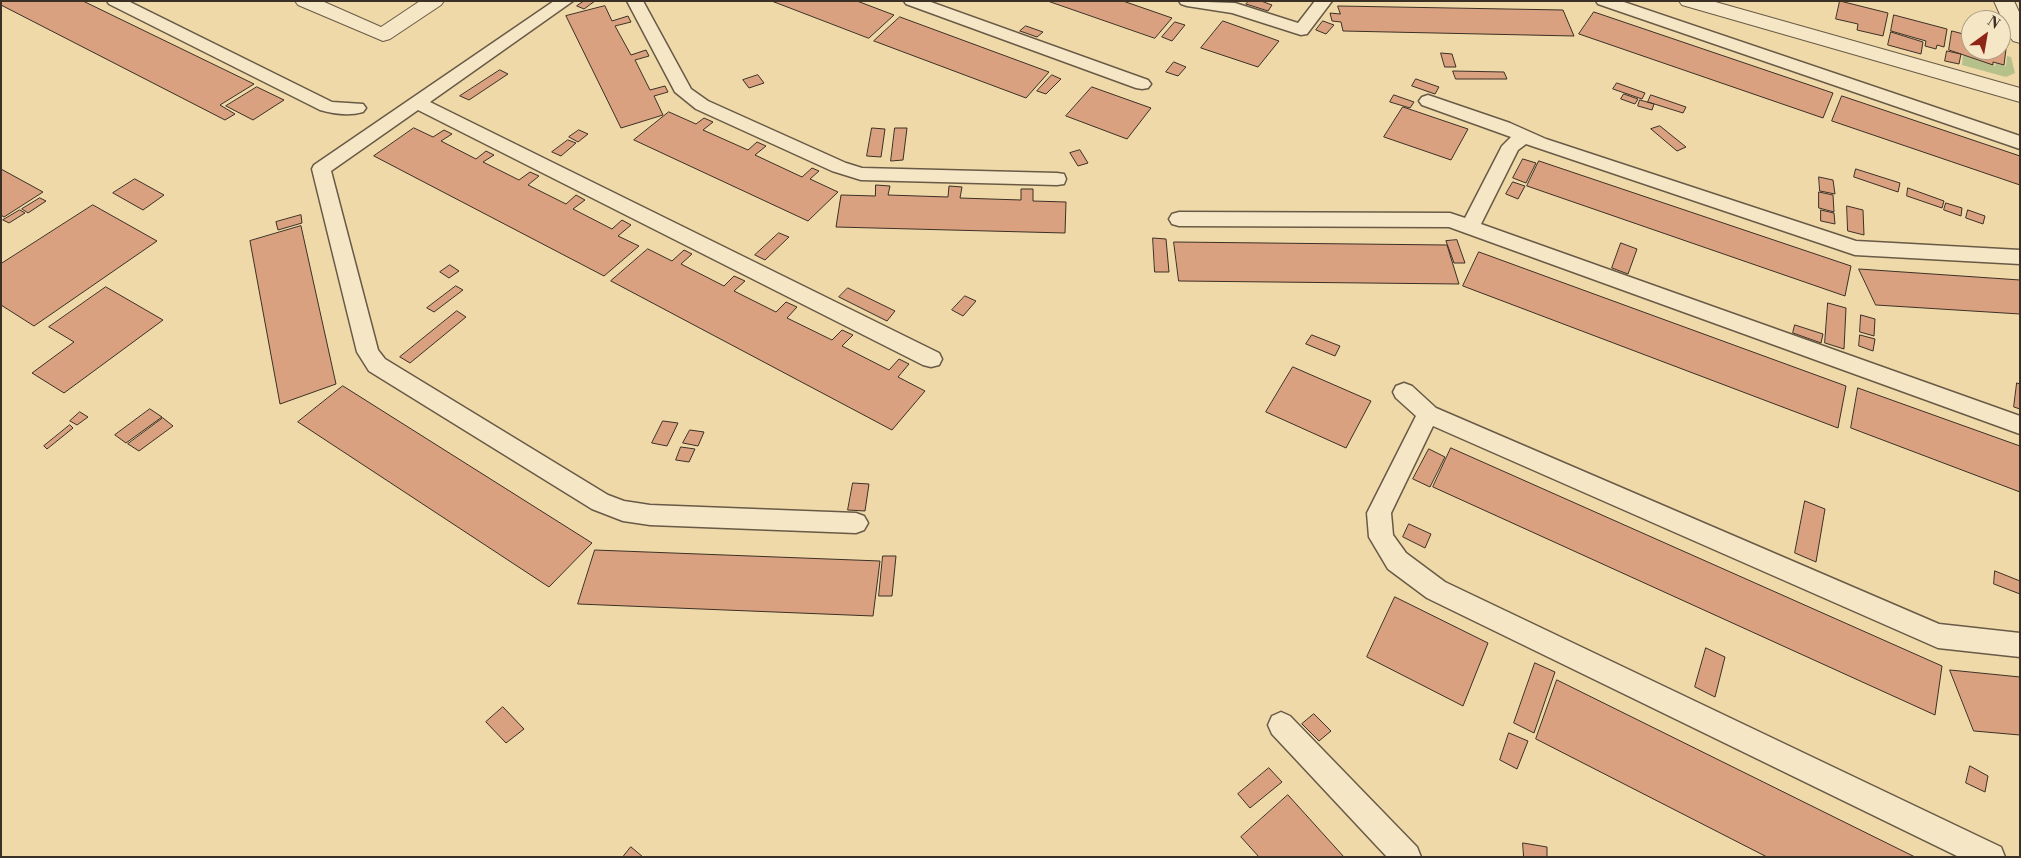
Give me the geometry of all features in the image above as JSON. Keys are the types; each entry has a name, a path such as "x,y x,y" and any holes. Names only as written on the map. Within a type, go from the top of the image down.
{"street":[{"path":"305,1 383,35 434,1"},
{"path":"1689,1 2020,95"},
{"path":"2000,3 2020,37"}],"lane":[{"path":"115,1 326,106 332,108 357,108"},
{"path":"565,1 321,169 368,352 377,365 600,502 623,511 650,515 856,523"},
{"path":"635,1 684,92 702,105 839,167 861,174 1057,179"},
{"path":"912,1 1142,84"},
{"path":"1187,1 1235,8 1301,30 1324,1"},
{"path":"1604,1 2020,143"},
{"path":"1428,101 1504,127 1540,143 1855,248 2020,257"},
{"path":"416,102 931,359"},
{"path":"1470,227 1511,146 1524,136"},
{"path":"1179,219 1450,220 2020,425"},
{"path":"1404,392 1428,414 1938,636 2020,645"},
{"path":"1428,414 1379,513 1382,537 1397,561 1436,590 1991,857"},
{"path":"1281,726 1407,857"}],"green space":[{"path":"2011,57 2015,73 2006,77 1962,65 1962,60 1978,60 1995,66 1996,63 2006,66 2007,60 2011,60"}],"building":[{"path":"1,1 83,1 254,84 220,105 235,114 225,120 1,5"},
{"path":"584,1 595,1 584,9 577,6"},
{"path":"772,1 857,1 894,15 869,38"},
{"path":"1048,1 1123,1 1172,18 1155,38"},
{"path":"1249,1 1261,1 1272,5 1268,11 1246,4"},
{"path":"1840,1 1888,13 1883,36 1857,30 1858,24 1836,19"},
{"path":"605,6 612,21 628,16 631,22 615,26 631,55 646,50 649,56 635,60 650,90 665,86 668,92 654,96 663,115 621,128 566,16"},
{"path":"1338,6 1563,10 1574,36 1343,31 1341,22 1332,21 1330,13 1340,14"},
{"path":"1594,12 1833,93 1823,118 1579,34"},
{"path":"1894,15 1947,29 1944,47 1937,45 1936,49 1925,46 1926,41 1891,31"},
{"path":"900,17 1049,72 1026,98 874,41"},
{"path":"1223,21 1279,41 1258,67 1201,48"},
{"path":"1323,21 1334,25 1326,34 1316,30"},
{"path":"1175,22 1185,25 1172,41 1162,37"},
{"path":"1026,26 1043,32 1037,37 1020,31"},
{"path":"1952,31 1961,33 1961,54 1949,50"},
{"path":"1891,32 1923,42 1921,54 1888,45"},
{"path":"1947,51 1961,54 1959,64 1945,61"},
{"path":"1441,53 1452,54 1456,67 1445,67"},
{"path":"1978,60 2005,60 2004,65 1993,62 1993,65"},
{"path":"1174,62 1186,67 1178,76 1166,72"},
{"path":"500,70 508,74 469,100 460,96"},
{"path":"1453,71 1504,72 1507,79 1456,79"},
{"path":"758,75 764,83 749,88 743,80"},
{"path":"1052,75 1061,79 1046,94 1037,91"},
{"path":"1416,79 1439,87 1435,94 1412,86"},
{"path":"1617,83 1645,93 1642,99 1613,89"},
{"path":"257,87 284,100 253,120 226,106"},
{"path":"1092,87 1151,108 1127,139 1066,116"},
{"path":"1624,94 1638,99 1635,104 1621,99"},
{"path":"1394,95 1414,102 1410,108 1390,102"},
{"path":"1651,95 1686,107 1683,113 1648,102"},
{"path":"1842,96 2020,156 2020,185 1832,121"},
{"path":"1640,100 1654,104 1652,110 1638,106"},
{"path":"1403,107 1468,129 1451,160 1384,137"},
{"path":"669,112 696,124 704,118 713,122 703,130 748,150 757,142 766,146 755,155 802,177 812,168 819,171 810,179 838,192 808,221 634,140"},
{"path":"1660,126 1686,147 1677,151 1651,129"},
{"path":"414,128 433,137 444,130 452,134 441,141 476,159 486,151 494,155 483,162 519,180 530,172 539,176 528,185 566,204 576,195 585,200 573,209 612,229 622,220 631,225 618,236 639,246 604,276 374,156"},
{"path":"872,128 885,129 881,157 867,156"},
{"path":"895,128 907,128 903,160 891,161"},
{"path":"579,130 588,134 578,142 569,137"},
{"path":"568,140 576,143 561,156 552,152"},
{"path":"1080,150 1088,163 1078,166 1070,153"},
{"path":"1523,159 1536,163 1526,183 1513,178"},
{"path":"1539,161 1851,266 1845,296 1527,186"},
{"path":"1,169 43,192 4,217 1,215"},
{"path":"1856,169 1900,183 1898,192 1854,177"},
{"path":"1819,177 1833,180 1835,194 1820,191"},
{"path":"135,179 164,195 143,210 113,193"},
{"path":"1513,182 1525,186 1518,199 1506,194"},
{"path":"876,185 890,186 888,195 948,197 949,186 962,187 960,198 1021,200 1021,189 1033,189 1033,201 1066,202 1065,233 836,227 841,195 875,196"},
{"path":"1908,188 1944,201 1942,208 1907,196"},
{"path":"1819,192 1833,195 1834,212 1819,208"},
{"path":"40,198 46,201 28,213 22,209"},
{"path":"1946,203 1962,208 1961,216 1944,210"},
{"path":"93,205 157,241 34,326 1,305 1,264"},
{"path":"1847,206 1863,210 1864,235 1848,231"},
{"path":"20,210 25,213 9,223 3,220"},
{"path":"1821,210 1834,213 1835,224 1821,221"},
{"path":"1968,210 1985,216 1983,224 1966,218"},
{"path":"301,215 302,223 278,230 276,222"},
{"path":"301,226 336,384 280,404 250,241"},
{"path":"779,233 789,237 765,260 755,255"},
{"path":"1153,238 1166,239 1169,272 1155,272"},
{"path":"1457,240 1465,263 1454,263 1446,241"},
{"path":"1174,242 1447,245 1459,284 1179,281"},
{"path":"1621,243 1637,249 1628,274 1612,268"},
{"path":"648,249 672,261 684,250 692,254 681,264 724,286 734,276 745,281 734,291 776,312 786,302 797,307 787,318 832,340 842,330 853,335 842,346 889,370 899,359 909,364 898,377 925,391 892,430 611,281"},
{"path":"1479,252 1846,386 1838,428 1463,286"},
{"path":"450,265 459,271 449,278 440,272"},
{"path":"1859,269 2020,280 2020,314 1876,305"},
{"path":"456,286 463,290 434,312 427,308"},
{"path":"106,287 163,320 64,393 32,373 74,342 49,327"},
{"path":"848,288 895,311 887,321 839,297"},
{"path":"965,296 976,301 963,316 952,310"},
{"path":"1828,303 1846,308 1844,349 1825,343"},
{"path":"457,311 466,317 410,363 400,357"},
{"path":"1861,315 1875,319 1874,336 1860,332"},
{"path":"1795,325 1823,334 1821,343 1793,333"},
{"path":"1312,335 1340,346 1335,356 1306,344"},
{"path":"1860,335 1875,339 1873,351 1859,346"},
{"path":"1293,367 1371,401 1346,448 1266,412"},
{"path":"2017,383 2020,384 2020,409 2014,407"},
{"path":"343,386 592,543 549,587 298,422"},
{"path":"1858,388 2020,446 2020,492 1851,428"},
{"path":"150,409 162,417 126,443 115,435"},
{"path":"80,412 88,417 77,425 70,421"},
{"path":"163,418 173,426 139,451 128,444"},
{"path":"663,421 678,423 667,446 652,443"},
{"path":"70,425 73,428 47,449 44,446"},
{"path":"690,430 704,432 698,446 683,443"},
{"path":"681,447 695,449 689,462 676,460"},
{"path":"1451,448 1942,666 1935,715 1433,487"},
{"path":"1429,449 1445,457 1430,487 1413,479"},
{"path":"853,483 869,484 865,511 848,510"},
{"path":"1805,501 1825,509 1816,562 1795,553"},
{"path":"1409,524 1431,534 1425,548 1403,537"},
{"path":"595,550 880,561 873,616 578,604"},
{"path":"883,556 896,556 892,596 879,596"},
{"path":"1995,571 2020,581 2020,594 1994,584"},
{"path":"1395,597 1488,643 1463,706 1367,657"},
{"path":"1706,648 1725,657 1715,697 1695,687"},
{"path":"1535,663 1555,672 1534,733 1514,723"},
{"path":"1950,670 2020,677 2020,735 1974,731"},
{"path":"1557,680 1915,857 1767,857 1536,739"},
{"path":"503,707 524,729 506,743 486,722"},
{"path":"1314,714 1331,731 1319,741 1302,724"},
{"path":"1509,733 1528,741 1517,769 1500,760"},
{"path":"1970,766 1988,776 1985,792 1966,783"},
{"path":"1269,768 1282,782 1250,808 1238,794"},
{"path":"1288,795 1344,857 1259,857 1241,837"},
{"path":"1523,843 1547,847 1547,857 1524,857"},
{"path":"631,847 643,857 623,857"}]}
